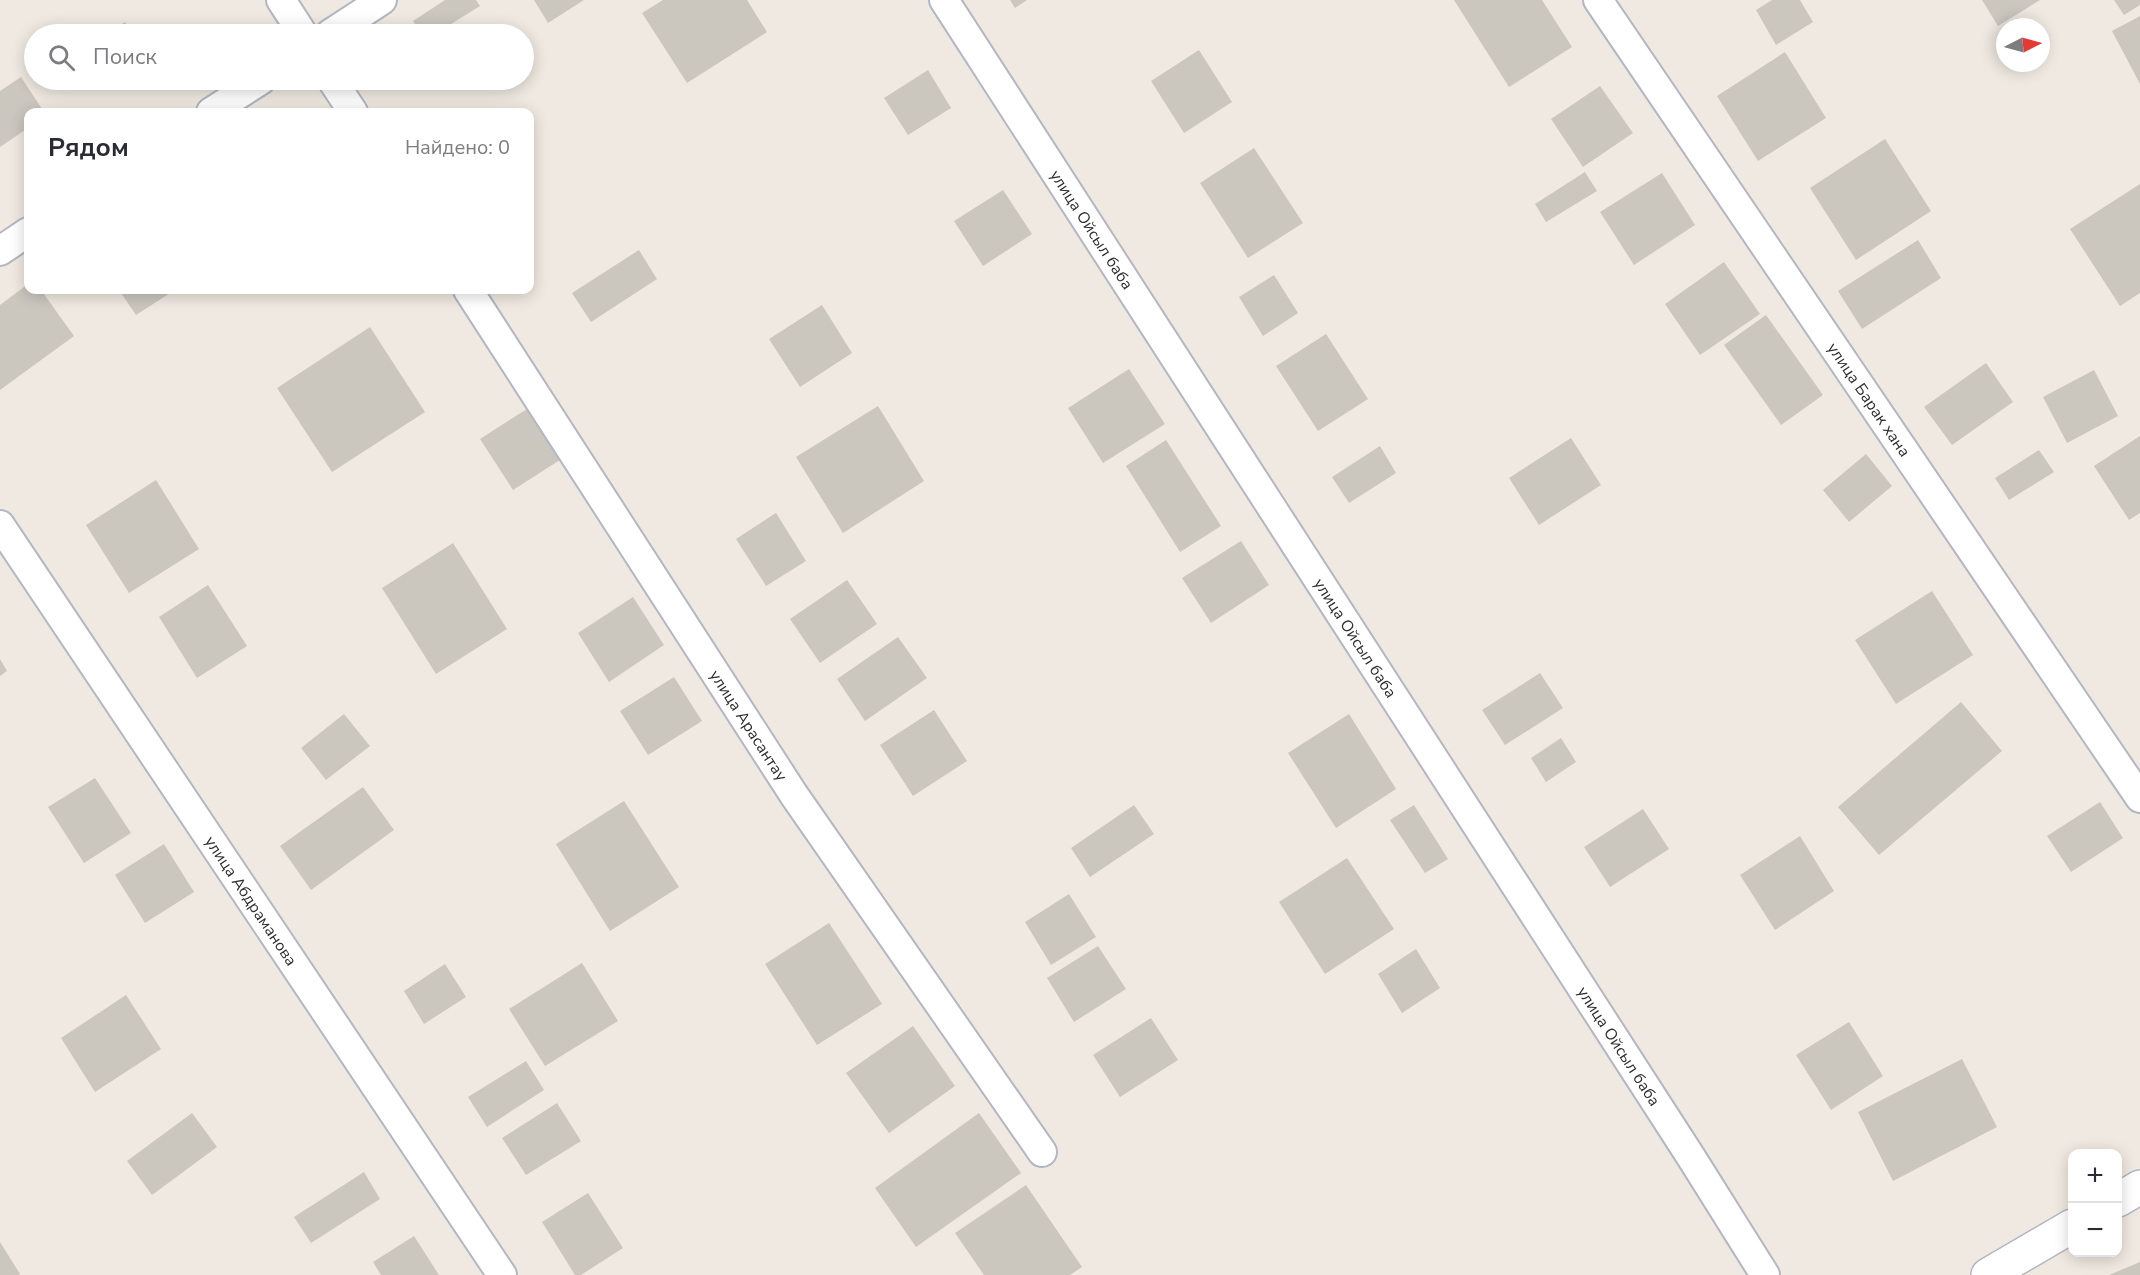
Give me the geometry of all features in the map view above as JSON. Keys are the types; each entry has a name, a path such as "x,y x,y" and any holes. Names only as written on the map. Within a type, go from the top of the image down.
{"street":[{"path":"281,0 297,24"},
{"path":"345,24 382,0"},
{"name":"улица Ойсыл баба","path":"944,0 1765,1275"},
{"name":"улица Барак хана","path":"1598,0 2140,798"},
{"path":"217,108 245,90"},
{"path":"339,90 350,108"},
{"path":"0,251 24,235"},
{"name":"улица Арасантау","path":"471,294 794,795 1042,1152"},
{"name":"улица Абдраманова","path":"0,525 502,1275"},
{"path":"2122,1198 2140,1187"},
{"path":"1988,1275 2068,1229"}],"building":[{"path":"445,0 476,0 480,6 451,24 415,24 413,21"},
{"path":"534,0 584,0 548,23"},
{"path":"663,0 747,0 767,32 687,83 642,13"},
{"path":"1010,0 1027,0 1015,8"},
{"path":"1454,0 1542,0 1572,47 1509,87"},
{"path":"1772,0 1800,0 1813,22 1776,45 1756,10"},
{"path":"1982,0 2040,0 2011,18 1996,18 1996,23"},
{"path":"2114,0 2140,0 2140,5 2124,15"},
{"path":"2140,16 2140,84 2112,31"},
{"path":"1199,50 1232,102 1184,133 1151,81"},
{"path":"1785,52 1826,118 1758,161 1717,96"},
{"path":"928,70 951,108 908,135 884,98"},
{"path":"21,77 24,82 24,90 30,90 41,108 24,108 24,131 0,147 0,91"},
{"path":"1600,86 1633,133 1583,167 1551,119"},
{"path":"1885,139 1931,211 1856,260 1810,188"},
{"path":"1254,148 1303,223 1248,258 1200,183"},
{"path":"1585,172 1597,191 1546,222 1535,204"},
{"path":"1662,173 1695,225 1634,265 1600,212"},
{"path":"2140,184 2140,293 2120,306 2070,229"},
{"path":"1003,190 1032,234 983,266 954,221"},
{"path":"1918,240 1941,278 1862,329 1838,291"},
{"path":"639,250 657,279 591,322 572,293"},
{"path":"1724,262 1760,314 1700,355 1665,304"},
{"path":"1274,275 1298,313 1263,336 1239,297"},
{"path":"24,287 24,294 44,294 74,336 0,390 0,305"},
{"path":"122,294 169,294 136,315"},
{"path":"822,305 852,353 800,387 769,339"},
{"path":"1766,315 1823,395 1781,425 1724,345"},
{"path":"370,327 425,412 332,472 277,388"},
{"path":"1326,334 1368,399 1318,431 1276,366"},
{"path":"1986,363 2013,402 1952,445 1924,407"},
{"path":"1129,369 1165,424 1103,463 1068,408"},
{"path":"2094,370 2118,416 2067,443 2043,397"},
{"path":"878,406 924,481 843,533 796,457"},
{"path":"530,407 563,458 513,490 480,439"},
{"path":"2140,436 2140,513 2129,520 2094,466"},
{"path":"1571,438 1601,485 1539,525 1509,478"},
{"path":"1166,440 1221,526 1180,552 1126,466"},
{"path":"1380,446 1396,473 1349,503 1332,477"},
{"path":"2039,450 2054,472 2009,500 1995,478"},
{"path":"1866,454 1892,486 1849,522 1823,490"},
{"path":"156,480 199,549 129,593 86,525"},
{"path":"776,513 806,561 766,586 736,539"},
{"path":"1241,541 1269,585 1211,623 1182,578"},
{"path":"453,543 507,629 436,674 382,588"},
{"path":"847,580 877,624 820,663 790,619"},
{"path":"208,585 247,646 197,678 159,617"},
{"path":"1932,591 1973,655 1896,704 1855,640"},
{"path":"633,597 664,645 609,682 578,633"},
{"path":"898,637 927,678 865,721 837,679"},
{"path":"0,659 7,671 0,676"},
{"path":"1540,673 1563,708 1505,745 1482,710"},
{"path":"674,677 702,721 648,755 620,711"},
{"path":"1961,702 2002,751 1879,855 1838,807"},
{"path":"934,710 967,761 913,796 880,745"},
{"path":"344,714 370,746 326,780 301,748"},
{"path":"1349,714 1396,789 1336,828 1288,753"},
{"path":"1561,738 1576,762 1546,782 1531,758"},
{"path":"95,778 131,833 84,863 48,807"},
{"path":"363,787 394,830 311,890 280,846"},
{"path":"624,801 679,887 610,931 556,844"},
{"path":"2100,802 2123,838 2071,872 2047,836"},
{"path":"1134,805 1154,834 1090,877 1071,848"},
{"path":"1414,805 1448,859 1425,873 1390,820"},
{"path":"1643,809 1669,849 1610,887 1584,847"},
{"path":"1800,836 1834,891 1775,930 1740,875"},
{"path":"164,844 194,892 145,923 115,875"},
{"path":"1347,858 1394,929 1325,974 1279,902"},
{"path":"1069,894 1096,937 1051,965 1025,922"},
{"path":"829,923 882,1004 817,1045 765,964"},
{"path":"1098,946 1126,989 1074,1022 1047,978"},
{"path":"1416,949 1440,988 1402,1013 1378,974"},
{"path":"582,963 618,1021 545,1066 509,1009"},
{"path":"445,964 466,997 424,1024 404,991"},
{"path":"126,995 161,1049 95,1092 61,1038"},
{"path":"1151,1018 1178,1060 1120,1097 1093,1055"},
{"path":"1849,1022 1883,1076 1831,1110 1796,1055"},
{"path":"913,1026 955,1086 889,1133 846,1073"},
{"path":"1962,1059 1997,1127 1893,1181 1858,1112"},
{"path":"526,1061 544,1090 487,1127 468,1097"},
{"path":"557,1103 581,1141 526,1175 502,1138"},
{"path":"192,1113 217,1147 152,1195 127,1161"},
{"path":"979,1113 1021,1173 916,1247 875,1188"},
{"path":"364,1172 380,1199 311,1243 294,1217"},
{"path":"1026,1185 1082,1267 1070,1275 984,1275 955,1233"},
{"path":"588,1193 623,1248 581,1275 575,1275 542,1222"},
{"path":"414,1236 439,1275 381,1275 373,1262"},
{"path":"0,1242 20,1274 19,1275 0,1275"},
{"path":"2140,1262 2140,1275 2109,1275"}]}
